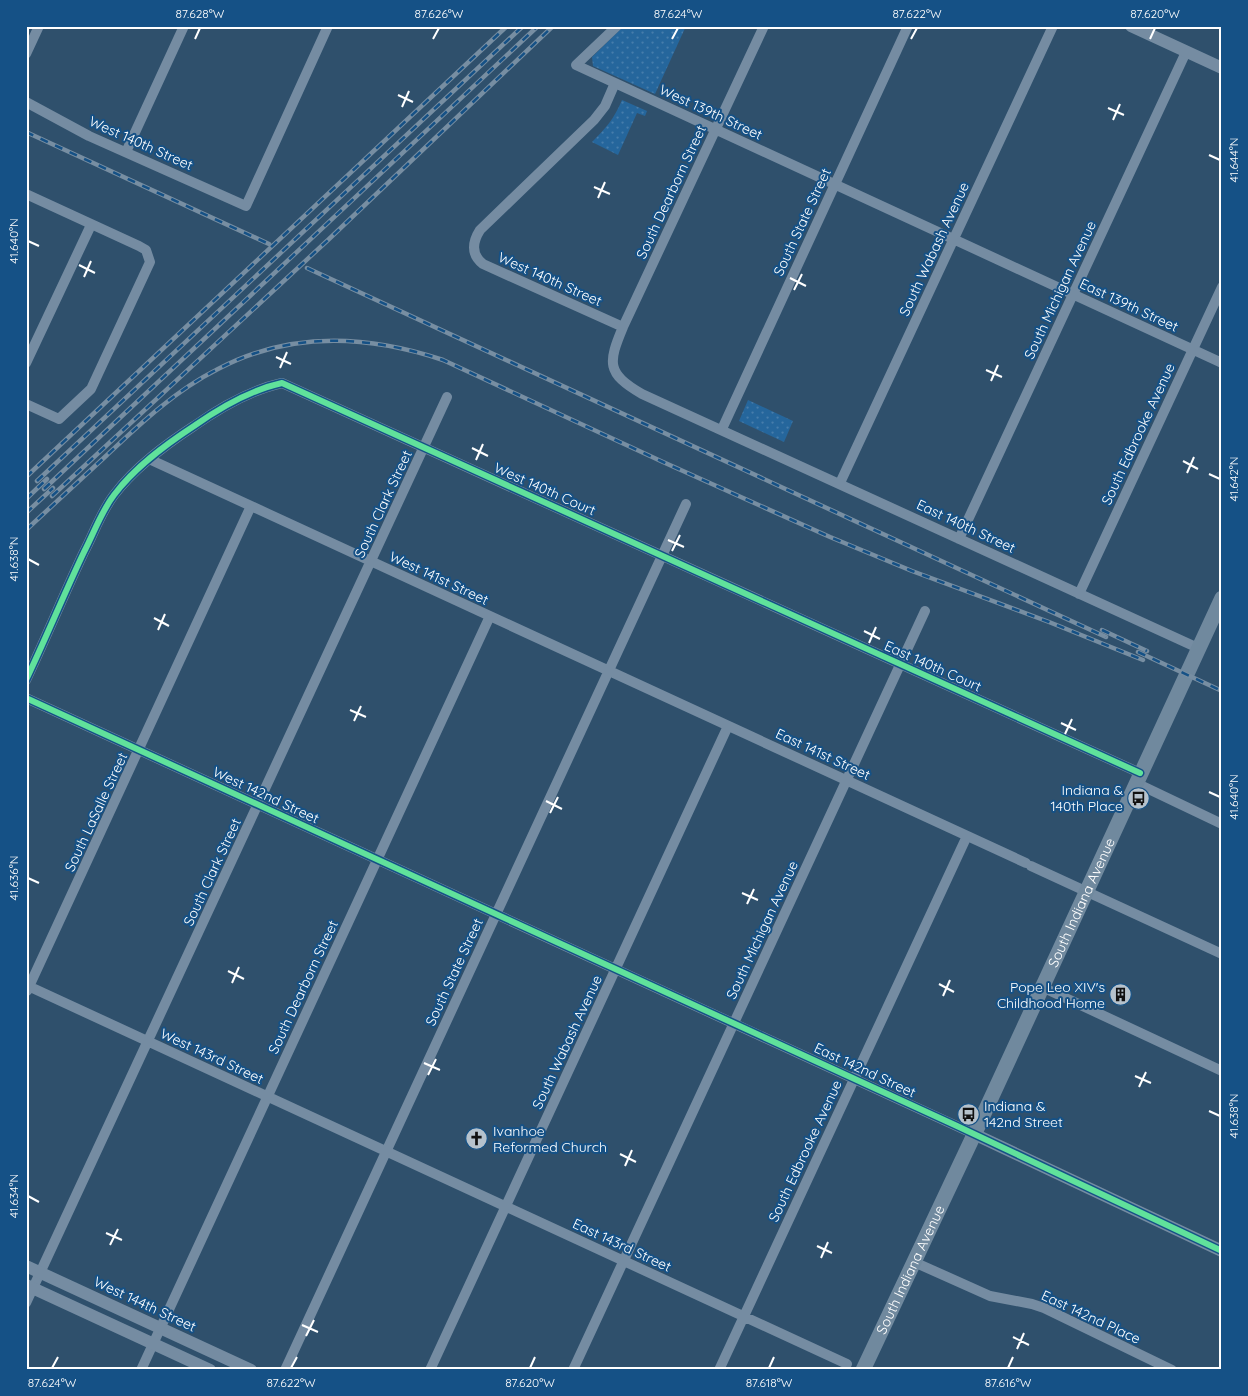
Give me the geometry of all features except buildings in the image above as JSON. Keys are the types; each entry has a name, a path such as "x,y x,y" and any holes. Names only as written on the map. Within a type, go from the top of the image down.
{"main road":[{"name":"South Indiana Avenue","path":"863,1370 1222,598"}],"street":[{"path":"26,54 39,26"},
{"path":"126,152 184,26"},
{"name":"West 140th Street","path":"26,102 89,136 246,206 328,26"},
{"name":"West 139th Street","path":"617,26 576,65 834,184"},
{"name":"South Dearborn Street","path":"722,429 642,394 615,372 612,360 623,327 764,26"},
{"name":"South State Street","path":"722,429 908,26"},
{"name":"South Wabash Avenue","path":"840,483 1053,26"},
{"path":"1136,27 1222,68"},
{"name":"South Michigan Avenue","path":"960,539 1186,52"},
{"name":"West 140th Street","path":"615,83 601,113 480,230 474,241 474,247 476,257 483,264 623,327"},
{"name":"East 139th Street","path":"834,184 1222,363"},
{"path":"26,194 146,250 150,262 91,389 60,419 26,404"},
{"path":"26,363 91,225"},
{"name":"South Edbrooke Avenue","path":"1079,594 1222,287"},
{"name":"West 140th Court","path":"149,459 167,443 212,414 250,393 267,386 282,383 661,556"},
{"name":"South Clark Street","path":"26,1303 30,1286 40,1272 448,397"},
{"name":"East 140th Street","path":"722,429 1198,648"},
{"path":"26,680 106,507 115,493 149,459"},
{"name":"West 141st Street","path":"149,459 608,671"},
{"name":"South State Street","path":"285,1370 686,504"},
{"name":"South LaSalle Street","path":"27,988 251,506"},
{"name":"East 140th Court","path":"661,556 1080,746 1222,824"},
{"name":"South Michigan Avenue","path":"573,1370 925,611"},
{"name":"South Dearborn Street","path":"141,1370 490,616"},
{"name":"East 141st Street","path":"608,671 1222,954"},
{"name":"West 142nd Street","path":"26,698 496,914"},
{"name":"South Wabash Avenue","path":"430,1370 728,726"},
{"name":"South Edbrooke Avenue","path":"719,1370 967,836"},
{"name":"East 142nd Street","path":"496,914 974,1134 1222,1251"},
{"path":"1042,986 1222,1070"},
{"name":"West 143rd Street","path":"27,988 148,1041 386,1151"},
{"name":"East 143rd Street","path":"386,1151 847,1364"},
{"name":"East 142nd Place","path":"914,1262 990,1296 1044,1308 1172,1370"},
{"name":"West 144th Street","path":"26,1266 251,1370"},
{"path":"30,1286 210,1370"}],"shaded area":[{"path":"624,26 686,26 655,94 593,66 592,57"},
{"path":"622,100 647,111 645,116 637,113 618,155 592,142 609,123"},
{"path":"748,400 793,421 784,442 739,421"}],"railway":[{"path":"26,477 507,26"},
{"path":"37,481 523,26"},
{"path":"44,489 538,26"},
{"path":"52,496 328,240 553,26"},
{"path":"26,132 269,244"},
{"path":"307,268 1106,637"},
{"path":"26,530 146,419 173,397 203,377 245,357 273,348 329,341 358,342 415,352 443,360 830,537 912,571 1049,622 1143,660"},
{"path":"26,499 47,479"},
{"path":"26,513 53,488"},
{"path":"1102,630 1147,651"},
{"path":"1138,652 1222,691"}],"cycle path":[{"path":"26,680 101,515 122,485 161,449 215,412 247,395 282,383 1140,773"},
{"path":"26,698 957,1126 1222,1251"}],"place":[{"name":"Indiana & 140th Place","path":"1139,798"},
{"name":"Pope Leo XIV's Childhood Home","path":"1121,995"},
{"name":"Indiana & 142nd Street","path":"968,1114"},
{"name":"Ivanhoe Reformed Church","path":"477,1139"}]}
